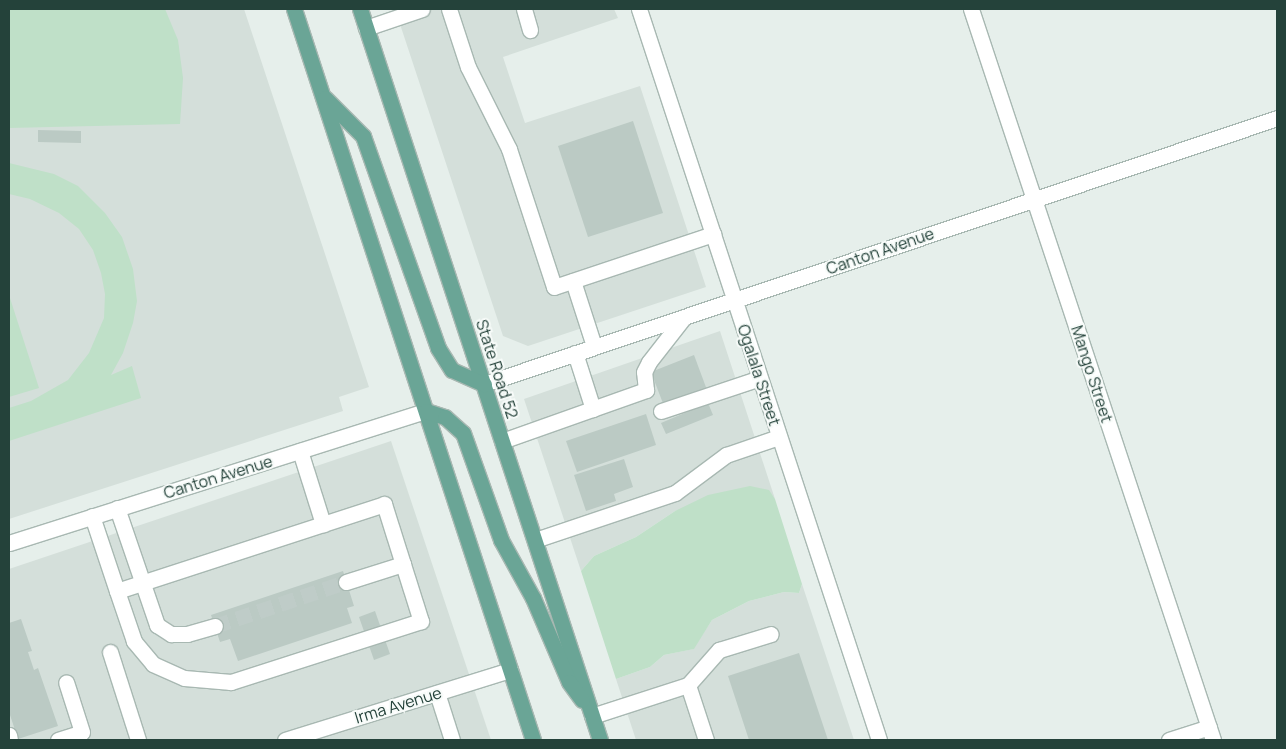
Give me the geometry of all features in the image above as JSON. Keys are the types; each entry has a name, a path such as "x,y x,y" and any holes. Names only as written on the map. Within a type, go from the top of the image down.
{"main road":[{"path":"294,9 533,740"},
{"name":"State Road 52","path":"360,9 600,740"},
{"path":"324,97 363,136 438,348 452,370 484,384"},
{"path":"426,411 445,417 463,433 501,540 533,598 569,682 592,716"}],"street":[{"path":"366,28 422,9"},
{"path":"449,9 468,68 509,149 554,287 713,234"},
{"path":"524,9 530,30"},
{"name":"Ogalala Street","path":"639,9 879,740"},
{"name":"Mango Street","path":"971,9 1211,734"},
{"name":"Canton Avenue","path":"484,384 1277,118"},
{"path":"573,281 594,346"},
{"path":"502,441 646,390 644,372 649,362 684,317"},
{"path":"575,353 592,409"},
{"path":"661,411 760,378"},
{"name":"Canton Avenue","path":"9,543 426,411"},
{"path":"535,540 676,493 726,455 779,437"},
{"path":"300,451 323,524"},
{"path":"92,516 134,641 153,664 184,678 231,682 421,621 384,504 117,590"},
{"path":"117,508 157,625 172,634 187,634 214,626"},
{"path":"346,582 403,564"},
{"path":"592,716 688,685 719,650 770,634"},
{"path":"110,652 138,740"},
{"name":"Irma Avenue","path":"285,740 510,670"},
{"path":"58,740 82,732 66,682"},
{"path":"688,685 706,740"},
{"path":"437,693 452,740"},
{"path":"1169,740 1211,734"},
{"path":"9,735 10,740"}],"shaded area":[{"path":"9,9 244,9 369,387 339,397 343,411 9,519"},
{"path":"395,9 614,9 618,18 503,57 525,123 640,86 706,287 528,346 503,336"},
{"path":"720,331 775,499 768,490 675,511 636,537 594,556 581,571 524,399"},
{"path":"391,441 491,740 9,740 9,569"},
{"path":"802,584 854,740 636,740 616,679 650,667 664,655 693,649 712,620 749,601 784,592 799,593"}],"green space":[{"path":"9,9 165,9 178,40 183,78 180,124 9,128"},
{"path":"9,163 54,174 78,186 105,213 122,237 133,269 137,301 133,323 123,353 111,375 132,366 141,398 9,441 9,408 31,401 68,380 89,353 104,318 105,294 101,273 93,250 79,229 59,213 30,199 9,194"},
{"path":"9,295 39,388 9,397"},
{"path":"750,486 769,490 775,499 802,584 799,593 784,592 749,601 712,620 694,649 664,655 650,667 616,679 581,571 594,556 636,537 675,511 708,495"}],"building":[{"path":"633,121 663,213 588,237 558,146"},
{"path":"38,130 81,131 81,143 38,142"},
{"path":"694,355 707,390 664,406 651,372"},
{"path":"708,403 713,415 666,434 661,423"},
{"path":"646,414 656,445 577,472 566,441"},
{"path":"624,459 633,487 614,494 616,501 586,511 574,475"},
{"path":"343,571 354,606 347,608 352,623 238,661 230,639 220,642 211,615"},
{"path":"375,611 390,654 374,660 359,617"},
{"path":"21,619 32,651 28,652 34,670 38,668 58,726 18,739 9,712 9,623"},
{"path":"799,653 828,740 749,740 728,676"}],"tunnel":[{"path":"215,626 346,582"}]}
